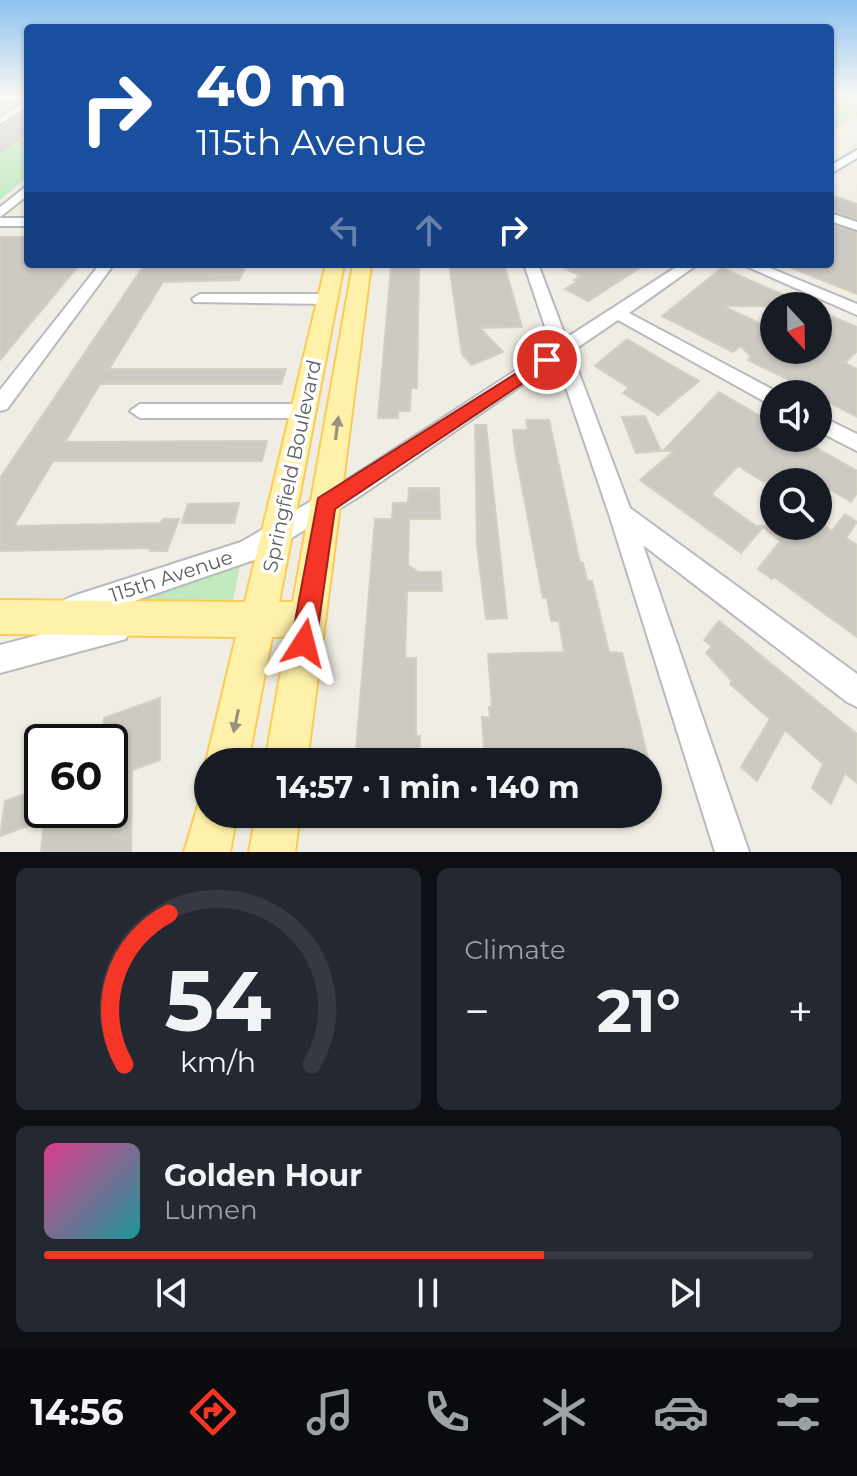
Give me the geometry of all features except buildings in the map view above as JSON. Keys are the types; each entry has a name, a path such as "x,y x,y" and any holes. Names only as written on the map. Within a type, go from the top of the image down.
{"main road":[{"name":"Springfield Boulevard","path":"230,748 334,268"},
{"name":"Springfield Boulevard","path":"288,748 361,268"},
{"name":"115th Avenue","path":"0,617 307,620"},
{"path":"207,852 212,828"},
{"path":"272,852 276,828"}],"street":[{"path":"836,162 857,153"},
{"path":"836,162 857,168"},
{"path":"0,213 24,192"},
{"path":"834,218 857,226"},
{"path":"0,222 24,222"},
{"path":"0,404 104,268"},
{"path":"532,268 621,514 732,852"},
{"name":"115th Avenue","path":"49,617 248,551 325,505 685,268"},
{"path":"757,268 857,310"},
{"path":"200,299 329,299"},
{"path":"617,313 760,390"},
{"path":"140,411 304,411"},
{"path":"832,430 857,443"},
{"path":"621,514 857,692"},
{"path":"0,659 157,618"}],"green space":[{"path":"24,140 24,179 0,200 0,154"},
{"path":"241,561 232,605 121,604"}],"route":[{"path":"304,643 325,505 547,360"}]}
